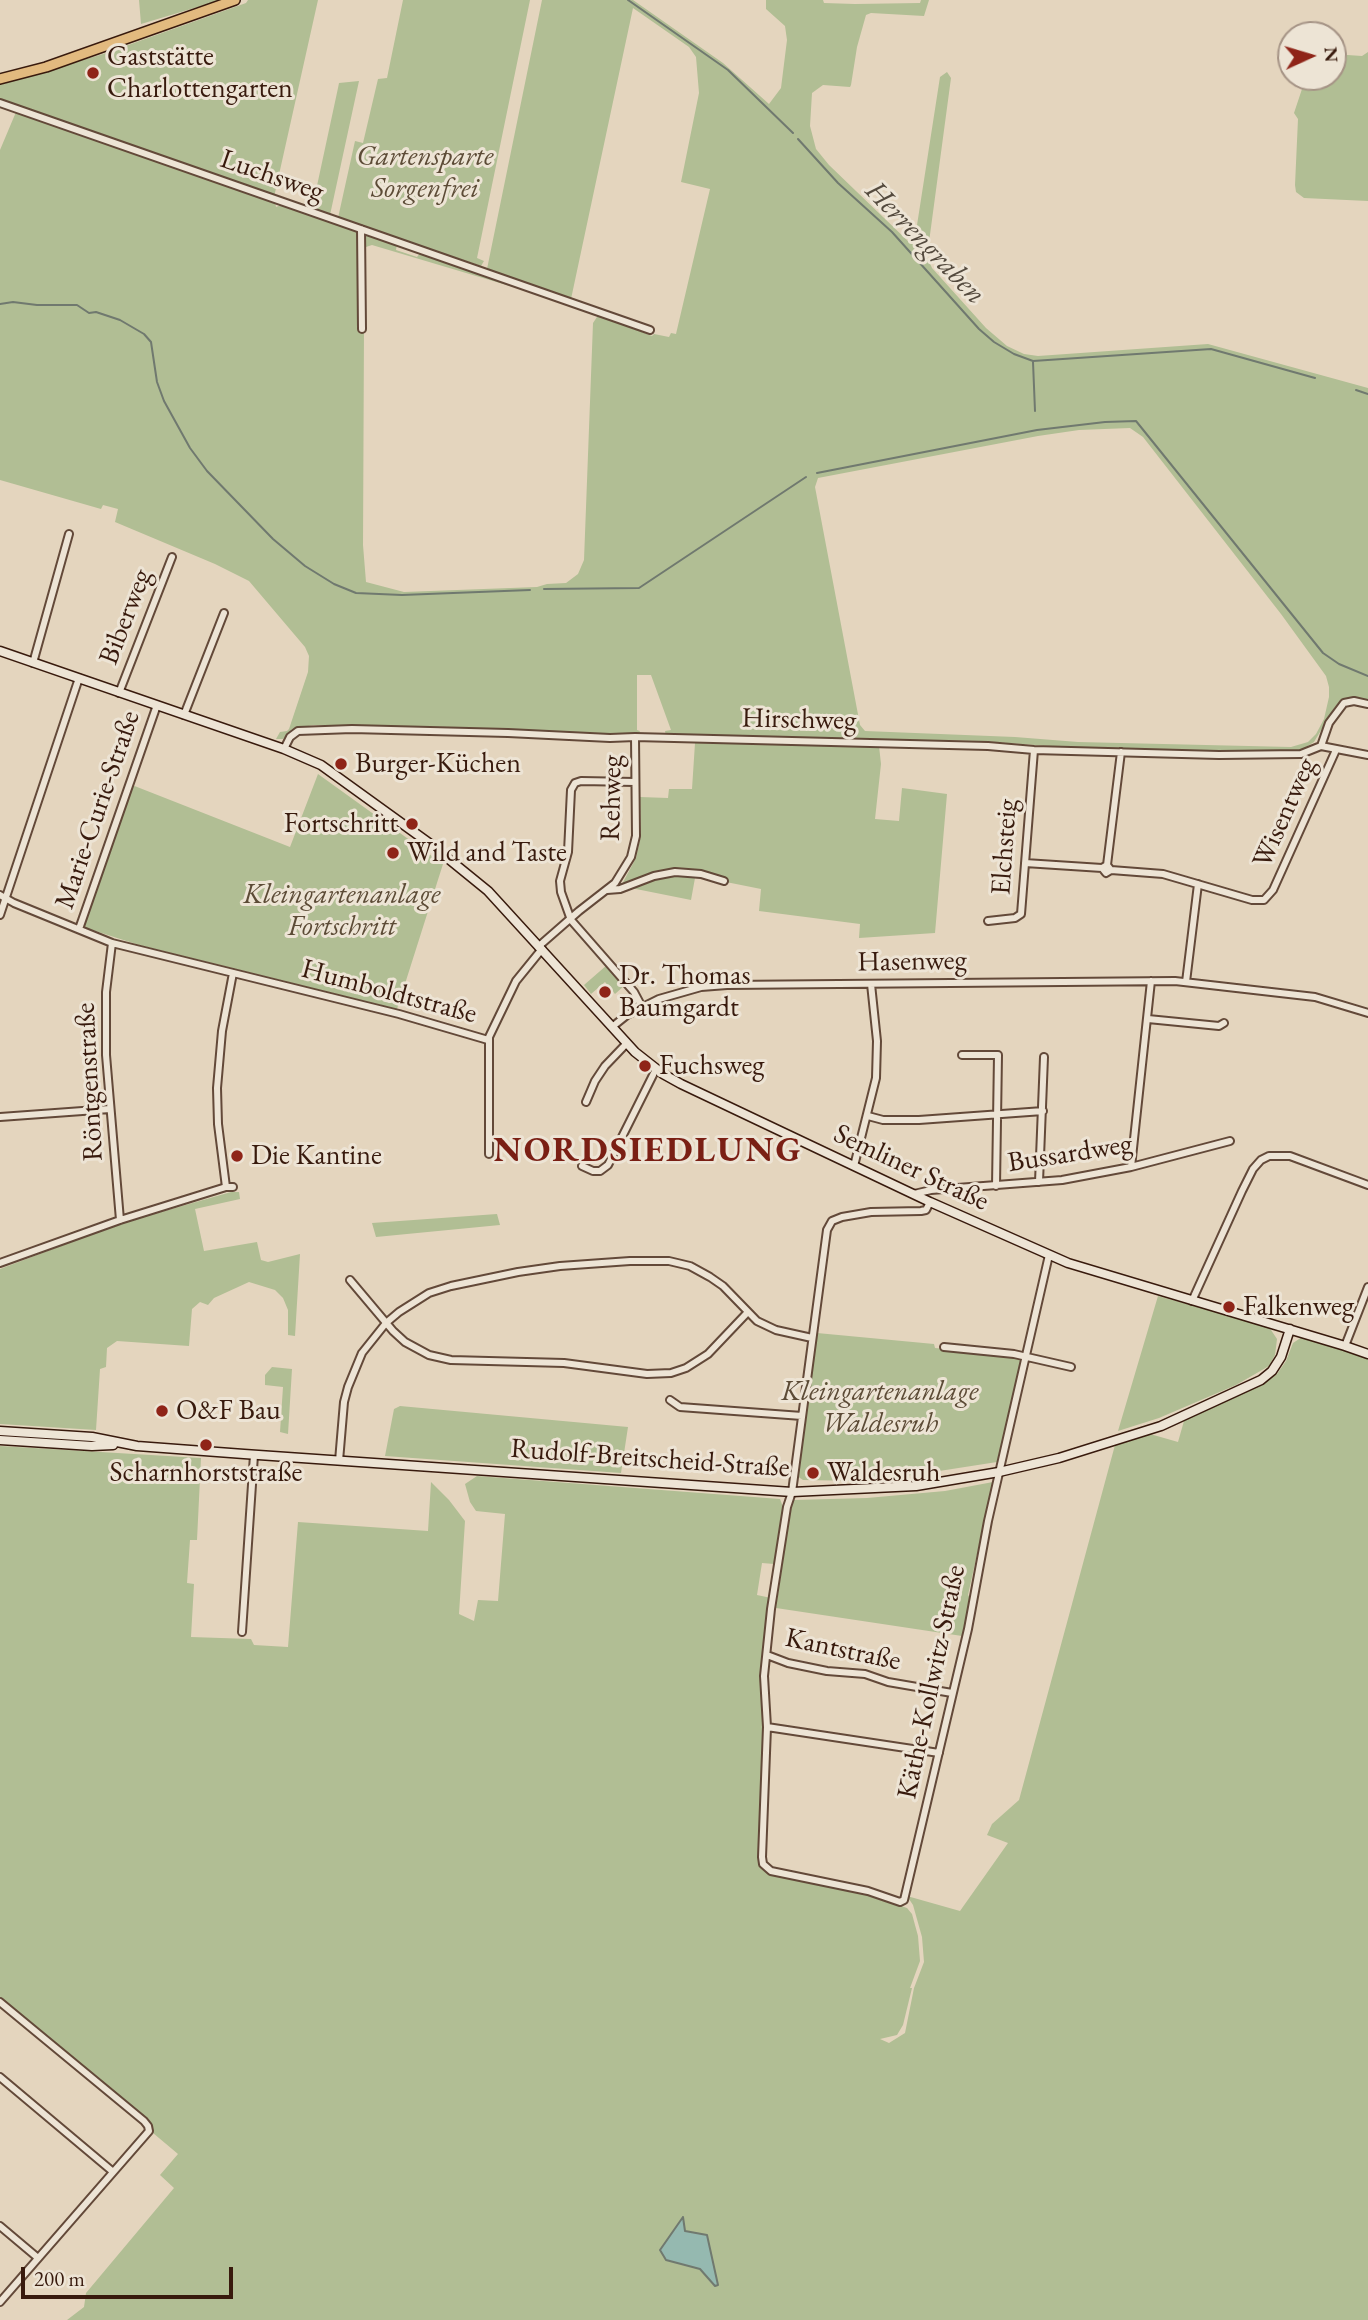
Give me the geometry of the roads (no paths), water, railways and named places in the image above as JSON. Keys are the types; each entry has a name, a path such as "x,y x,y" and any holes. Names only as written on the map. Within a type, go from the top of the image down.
{"main road":[{"path":"0,79 46,67 235,0"}],"street":[{"name":"Luchsweg","path":"0,103 650,330"},
{"path":"361,229 362,329"},
{"path":"33,663 69,534"},
{"name":"Biberweg","path":"119,693 172,557"},
{"path":"184,715 223,613"},
{"name":"Semliner Straße","path":"0,651 284,749 321,765 488,891 627,1043 656,1069 681,1084 1049,1255 1368,1354"},
{"path":"0,915 3,896 79,678"},
{"path":"1321,746 1329,723 1344,703 1354,701 1368,704"},
{"name":"Marie-Curie-Straße","path":"79,929 157,705"},
{"name":"Hirschweg","path":"284,749 290,737 298,731 352,729 610,738 988,746 1034,750 1248,756 1301,754 1321,746 1368,755"},
{"name":"Rehweg","path":"488,1040 516,981 541,948 579,911 620,877 634,848 635,737"},
{"name":"Elchsteig","path":"988,921 1015,918 1021,914 1034,750"},
{"name":"Wisentweg","path":"1025,863 1106,867 1163,874 1252,900 1264,900 1273,890 1336,750"},
{"path":"1106,867 1121,752"},
{"path":"635,782 575,783 570,790 568,852 560,881 571,919 634,992 642,1007"},
{"path":"607,890 633,886 654,876 675,872 701,874 724,881"},
{"path":"1186,982 1198,884"},
{"name":"Humboldtstraße","path":"3,896 112,943 399,1014 488,1040"},
{"name":"Röntgenstraße","path":"112,943 106,1002 110,1109 120,1220"},
{"path":"0,1261 120,1220 230,1187 218,1124 217,1087 222,1031 233,973"},
{"path":"1131,1167 1151,981"},
{"name":"Hasenweg","path":"612,1027 642,1007 673,994 701,987 1186,982 1315,997 1368,1013"},
{"path":"855,1166 876,1078 878,1053 871,984"},
{"path":"1147,1019 1219,1026 1224,1023"},
{"path":"488,1040 489,1154"},
{"path":"586,1102 605,1066 627,1043"},
{"path":"962,1055 998,1055 996,1186"},
{"path":"1039,1182 1044,1057"},
{"path":"582,1166 600,1171 608,1165 656,1069"},
{"path":"0,1116 110,1109"},
{"path":"868,1116 883,1119 919,1119 1043,1111"},
{"name":"Bussardweg","path":"914,1194 931,1190 1062,1180 1131,1167 1230,1140"},
{"path":"1192,1301 1242,1191 1261,1160 1269,1156 1290,1156 1368,1185"},
{"path":"930,1202 926,1210 854,1214 842,1216 829,1224 792,1492 787,1507 771,1609 764,1676 767,1727 939,1753"},
{"name":"Käthe-Kollwitz-Straße","path":"767,1727 763,1864 771,1871 868,1891 900,1902 904,1900 968,1629 999,1472 1049,1255"},
{"path":"339,1461 342,1412 348,1387 362,1353 386,1323 411,1303 429,1293 475,1279 550,1268 630,1261 669,1261 700,1271 723,1286 757,1321 776,1330 812,1338"},
{"path":"349,1280 393,1331 416,1349 451,1360 564,1363 659,1375 687,1368 708,1354 747,1313"},
{"path":"1345,1346 1368,1287"},
{"name":"Rudolf-Breitscheid-Straße","path":"0,1431 92,1437 127,1444 254,1455 792,1492 916,1486 999,1472 1059,1458 1161,1426 1261,1380 1272,1371 1281,1357 1290,1329"},
{"path":"944,1347 1026,1356 1072,1367"},
{"path":"670,1400 680,1407 802,1416"},
{"name":"Rudolf-Breitscheid-Straße","path":"0,1440 92,1446 127,1444"},
{"path":"242,1632 254,1455"},
{"name":"Kantstraße","path":"767,1655 788,1663 828,1671 865,1674 888,1682 952,1693"},
{"path":"0,2002 148,2126 149,2131 0,2302"},
{"path":"0,2077 112,2171"},
{"path":"0,2226 38,2258"}],"water":[{"path":"683,2217 685,2231 707,2235 718,2285 715,2286 700,2269 666,2260 660,2250"}],"waterway":[{"name":"Herrengraben","path":"628,0 728,70 793,133"},
{"name":"Herrengraben","path":"798,139 838,183 892,232 979,329 1014,354 1033,361 1211,349 1315,378"},
{"path":"0,304 13,302 77,305 89,313 96,312 120,320 144,334 151,342 157,382 164,401 190,448 207,471 273,539 305,566 334,584 356,593 402,595 530,590"},
{"name":"Herrengraben","path":"1033,362 1035,411"},
{"name":"Herrengraben","path":"1356,390 1368,394"},
{"path":"817,473 1037,430 1136,421 1323,653 1339,664 1368,676"},
{"path":"544,589 639,588 806,477"}],"place":[{"name":"Gaststätte Charlottengarten","path":"93,73"},
{"name":"Burger-Küchen","path":"341,764"},
{"name":"Fortschritt","path":"412,824"},
{"name":"Wild and Taste","path":"393,853"},
{"name":"Dr. Thomas Baumgardt","path":"605,992"},
{"name":"Fuchsweg","path":"645,1066"},
{"name":"Die Kantine","path":"237,1156"},
{"name":"Falkenweg","path":"1229,1307"},
{"name":"O&F Bau","path":"162,1411"},
{"name":"Scharnhorststraße","path":"206,1445"},
{"name":"Waldesruh","path":"813,1473"}],"district":[{"name":"NORDSIEDLUNG","path":"648,1151"}],"park label":[{"name":"Gartensparte Sorgenfrei","path":"425,173"},
{"name":"Kleingartenanlage Fortschritt","path":"342,911"},
{"name":"Kleingartenanlage Waldesruh","path":"880,1408"}]}
